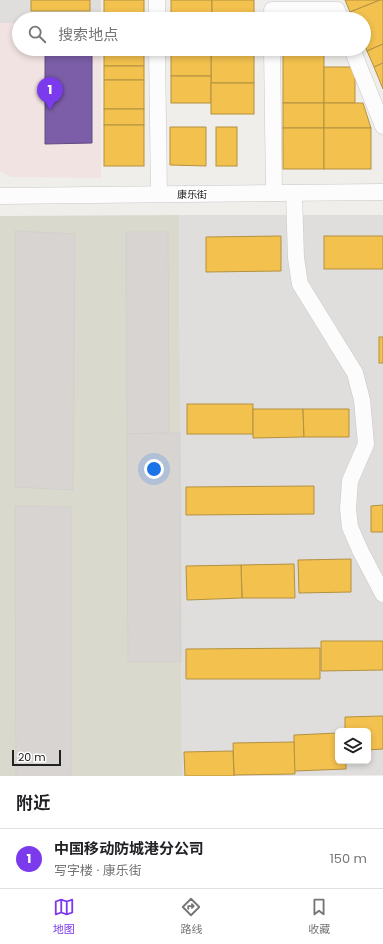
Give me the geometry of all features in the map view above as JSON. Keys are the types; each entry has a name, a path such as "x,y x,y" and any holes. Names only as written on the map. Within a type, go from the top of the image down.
{"street":[{"path":"157,0 157,12"},
{"path":"272,10 337,10 338,12"},
{"path":"157,56 159,194"},
{"path":"272,56 274,193"},
{"path":"355,56 383,126"},
{"name":"康乐街","path":"0,196 383,192"},
{"path":"294,193 296,258 300,284 355,373 362,400 366,444 350,481 348,509 350,527 383,594"}],"shaded area":[{"path":"0,0 101,0 101,12 12,12 12,23 0,23"},
{"path":"0,23 12,23 12,56 101,56 101,178 11,177 0,171"},
{"path":"179,215 383,215 383,775 182,776"},
{"path":"179,215 182,776 0,776 0,216"}],"building: 住宅":[{"path":"31,0 90,0 90,11 31,11"},
{"path":"104,0 144,0 144,12 104,12"},
{"path":"171,0 212,0 212,12 171,12"},
{"path":"212,0 254,0 254,12 212,12"},
{"path":"345,0 380,0 350,12"},
{"path":"383,0 383,44 371,49 371,12 350,12"},
{"path":"383,44 383,63 374,67 369,56 371,56 371,49"},
{"path":"104,56 144,56 144,66 104,66"},
{"path":"171,56 211,56 211,76 171,76"},
{"path":"211,56 254,56 254,83 211,83"},
{"path":"283,56 324,56 324,103 283,103"},
{"path":"383,63 383,89 374,67"},
{"path":"104,66 144,66 144,80 104,80"},
{"path":"324,67 355,67 355,103 324,103"},
{"path":"171,76 211,76 211,103 171,103"},
{"path":"104,80 144,80 144,109 104,109"},
{"path":"211,83 254,83 254,114 211,114"},
{"path":"283,103 324,103 324,128 283,128"},
{"path":"324,103 363,103 371,128 324,128"},
{"path":"104,109 144,109 144,125 104,125"},
{"path":"104,125 144,125 144,166 104,166"},
{"path":"170,127 206,127 206,166 170,165"},
{"path":"216,127 237,127 237,166 216,166"},
{"path":"283,128 324,128 324,169 283,169"},
{"path":"324,128 371,128 371,169 324,169"},
{"path":"281,236 281,271 206,272 206,237"},
{"path":"324,236 383,236 383,269 324,269"},
{"path":"379,337 383,337 383,363 379,363"},
{"path":"187,404 253,404 253,434 187,434"},
{"path":"253,409 303,409 304,437 253,438"},
{"path":"303,409 349,409 349,437 304,437"},
{"path":"314,486 314,514 186,515 186,487"},
{"path":"383,505 383,532 371,532 371,506"},
{"path":"351,559 351,592 299,593 298,560"},
{"path":"294,564 295,598 242,598 241,565"},
{"path":"241,565 242,598 187,600 186,566"},
{"path":"321,641 383,641 383,670 321,671"},
{"path":"320,648 320,679 186,679 186,649"},
{"path":"383,716 383,749 371,750 371,728 345,728 345,717"},
{"path":"335,733 335,764 346,764 346,769 294,771 294,735"},
{"path":"294,742 295,774 234,775 233,743"},
{"path":"233,751 234,776 185,776 184,752"}],"building: 办公":[{"path":"45,56 92,56 92,143 45,144"}],"building: 其他":[{"path":"15,231 75,234 73,490 15,487"},
{"path":"126,232 168,232 169,433 127,434"},
{"path":"180,433 181,662 128,662 127,434"},
{"path":"15,506 71,507 71,776 16,776"}],"place":[{"name":"中国移动防城港分公司","path":"50,110"}]}
